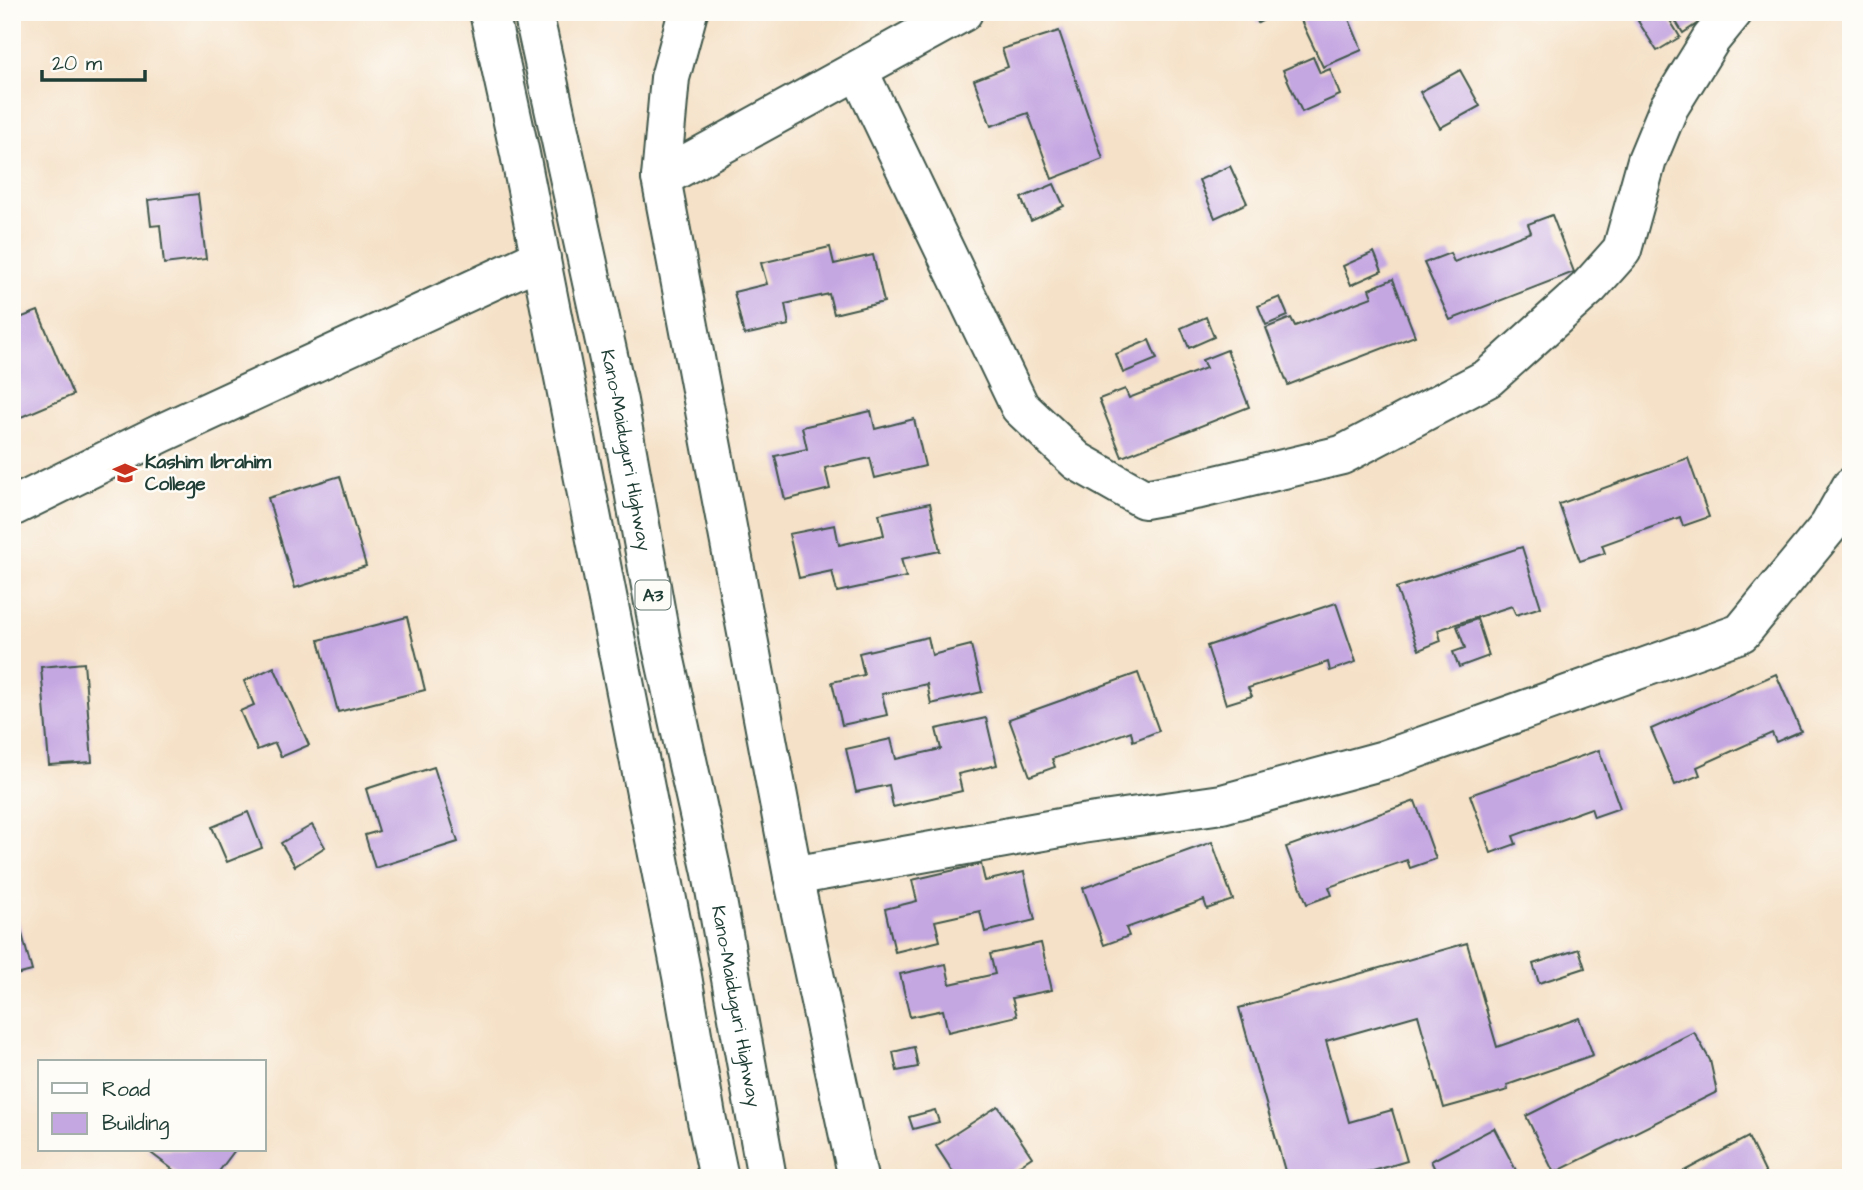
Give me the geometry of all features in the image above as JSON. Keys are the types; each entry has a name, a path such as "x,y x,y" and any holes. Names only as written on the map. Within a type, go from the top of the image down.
{"main road":[{"name":"A3","path":"489,12 541,258 719,1178"},
{"name":"Kano-Maiduguri Highway","path":"533,12 618,401 661,642 712,873 767,1178"},
{"path":"688,12 670,78 661,178 793,876 858,1178"},
{"path":"661,178 962,12"},
{"path":"858,70 1020,407 1077,461 1144,499 1200,489 1342,455 1488,378 1589,286 1622,250 1647,160 1668,107 1711,40 1733,12"},
{"path":"12,507 162,433 541,258"},
{"path":"793,876 1082,824 1222,804 1384,760 1741,633 1829,526 1851,487"}],"building":[{"path":"1254,12 1279,12 1258,23"},
{"path":"1297,12 1346,12 1362,50 1323,67"},
{"path":"1652,12 1665,12 1680,37 1657,51 1638,21"},
{"path":"1670,12 1708,12 1710,15 1683,33"},
{"path":"1059,31 1103,159 1052,179 1028,113 991,126 974,80 1008,67 1002,49"},
{"path":"1313,57 1320,73 1330,69 1340,95 1302,112 1283,70"},
{"path":"1460,70 1480,106 1440,128 1420,92"},
{"path":"1230,166 1247,203 1215,218 1199,180"},
{"path":"1054,184 1064,206 1031,221 1021,198"},
{"path":"198,194 206,259 164,264 160,225 151,226 148,200"},
{"path":"1552,215 1574,272 1450,320 1424,263 1450,253 1454,262 1531,232 1528,224"},
{"path":"830,247 834,264 873,255 884,302 834,314 829,294 785,304 789,325 744,335 734,292 767,284 761,263"},
{"path":"1374,252 1382,271 1351,285 1343,266"},
{"path":"1393,279 1415,336 1288,385 1266,328 1291,318 1295,326 1372,297 1369,289"},
{"path":"1280,297 1288,316 1266,325 1258,306"},
{"path":"38,311 73,395 14,420 12,321"},
{"path":"1206,317 1214,337 1189,348 1181,328"},
{"path":"1149,340 1157,359 1123,373 1116,354"},
{"path":"1227,350 1249,407 1122,457 1099,399 1125,389 1129,398 1206,368 1202,360"},
{"path":"871,411 875,429 914,419 925,466 875,478 870,458 825,468 830,489 785,500 775,456 807,449 802,427"},
{"path":"1688,458 1709,517 1683,526 1680,517 1602,545 1605,553 1580,561 1559,504"},
{"path":"340,476 366,566 295,588 268,498"},
{"path":"930,503 940,551 901,559 906,577 837,592 832,571 799,578 789,534 835,525 839,545 884,535 879,514"},
{"path":"1522,547 1541,607 1516,615 1512,606 1438,630 1441,641 1419,650 1396,588"},
{"path":"1336,603 1356,662 1330,671 1328,662 1248,688 1252,696 1226,704 1207,646"},
{"path":"407,617 425,690 338,712 319,640"},
{"path":"1477,619 1489,656 1459,667 1453,652 1465,648 1457,626"},
{"path":"928,637 932,655 971,645 982,692 931,704 927,684 882,694 887,715 842,725 832,682 864,675 859,653"},
{"path":"84,663 92,762 49,765 41,667"},
{"path":"274,667 309,745 281,757 275,743 257,750 240,711 254,705 244,681"},
{"path":"1138,673 1159,731 1133,741 1131,731 1052,759 1055,767 1030,776 1009,719"},
{"path":"1776,674 1801,731 1776,742 1772,733 1697,767 1700,775 1675,785 1651,729"},
{"path":"986,718 997,765 958,774 962,791 893,807 889,785 856,792 846,749 891,739 896,759 941,749 936,729"},
{"path":"1599,750 1620,808 1594,817 1591,808 1513,836 1516,844 1491,853 1470,795"},
{"path":"434,767 458,842 375,868 365,835 379,831 366,789"},
{"path":"1415,801 1436,859 1410,868 1407,860 1329,887 1332,895 1307,904 1286,847"},
{"path":"248,812 262,848 227,862 212,827"},
{"path":"312,825 325,847 295,866 281,843"},
{"path":"1212,842 1233,900 1207,909 1204,900 1126,928 1129,936 1104,945 1083,888"},
{"path":"981,864 985,881 1024,872 1035,920 985,932 980,911 935,921 940,941 895,952 885,909 917,901 912,880"},
{"path":"12,897 32,971 12,976"},
{"path":"1041,943 1052,990 1012,998 1017,1016 948,1032 943,1010 910,1017 900,974 946,964 950,984 995,974 990,954"},
{"path":"1467,943 1497,1047 1579,1018 1593,1055 1507,1085 1508,1090 1444,1108 1418,1015 1326,1041 1349,1122 1392,1110 1407,1161 1349,1178 1287,1178 1239,1008"},
{"path":"1579,949 1585,968 1539,983 1533,964"},
{"path":"1694,1032 1710,1060 1717,1092 1554,1173 1526,1116"},
{"path":"914,1047 918,1067 897,1071 893,1052"},
{"path":"998,1106 1032,1157 1000,1178 957,1178 936,1146"},
{"path":"935,1110 939,1122 913,1129 909,1117"},
{"path":"1494,1128 1520,1178 1439,1178 1431,1161"},
{"path":"1748,1137 1768,1178 1671,1178"},
{"path":"150,1152 234,1152 214,1178 184,1178"}],"place":[{"name":"Kashim Ibrahim College","path":"125,473"}]}
